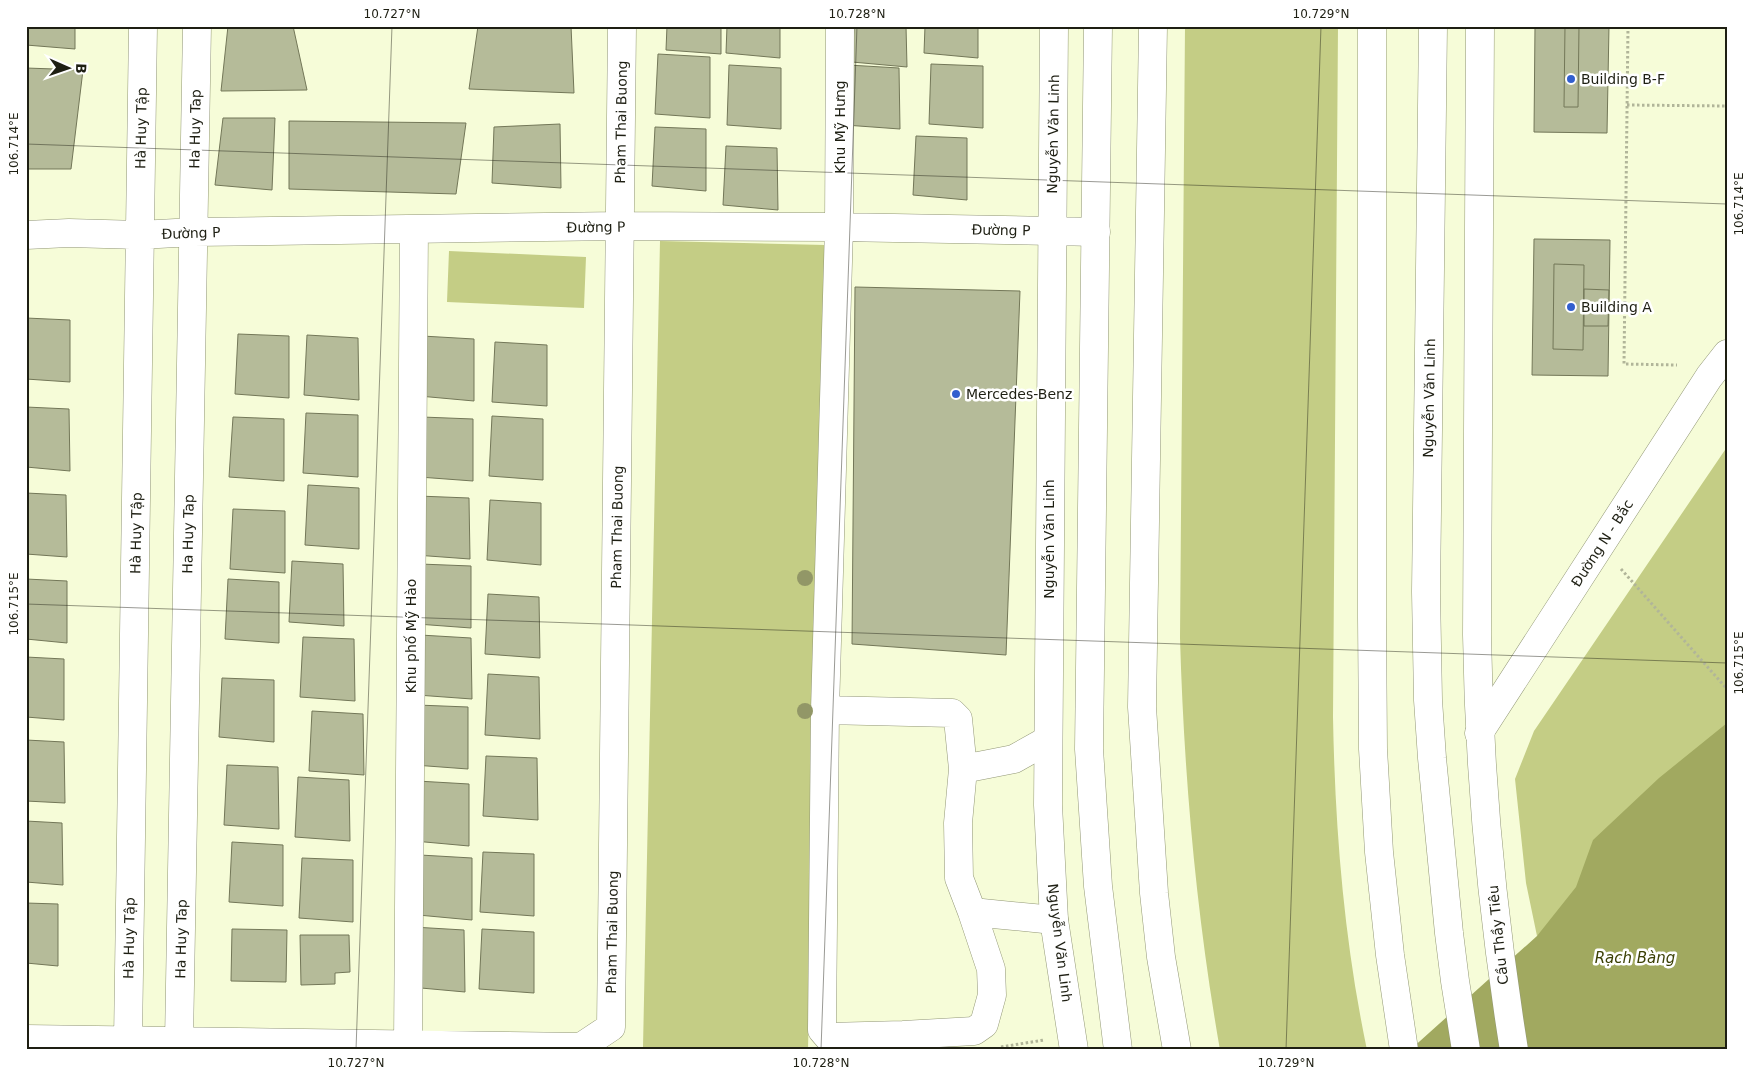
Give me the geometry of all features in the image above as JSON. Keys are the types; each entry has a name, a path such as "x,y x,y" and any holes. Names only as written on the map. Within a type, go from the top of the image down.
{"main road":[{"name":"Hà Huy Tập","path":"128,1040 142,26"},
{"name":"Ha Huy Tap","path":"179,1041 197,26"},
{"name":"Pham Thai Buong","path":"408,1044 581,1047 611,1028 622,26"},
{"name":"Khu Mỹ Hưng","path":"840,26 839,227 825,710 822,1030 828,1037 903,1035 974,1031 984,1024 992,995 991,969 972,912"},
{"name":"Nguyễn Văn Linh","path":"1054,26 1048,805 1054,920 1073,1043"},
{"path":"1098,26 1089,749 1098,886 1118,1050"},
{"path":"1153,26 1142,707 1154,893 1176,1048"},
{"path":"1372,26 1373,750 1379,852 1390,954 1404,1050"},
{"name":"Nguyễn Văn Linh","path":"1433,26 1426,600 1428,700 1432,758 1455,981 1466,1050"},
{"path":"1479,733 1477,626 1480,26"},
{"name":"Đường P","path":"26,235 69,233 140,236 194,232 620,226 839,227 1096,232"},
{"name":"Khu phố Mỹ Hào","path":"408,1044 414,229"},
{"name":"Đường N - Bắc","path":"1479,733 1708,377 1727,354"},
{"path":"825,710 952,713 958,719 963,769 958,823 959,878 972,912 1054,920"},
{"name":"Cầu Thầy Tiêu","path":"1479,733 1501,968 1514,1050"},
{"path":"963,769 1014,758 1048,740"},
{"path":"26,1039 408,1044"}],"path":[{"path":"1628,26 1624,364 1677,365"},
{"path":"1628,105 1727,106"},
{"path":"1622,569 1727,689"},
{"path":"995,1048 1073,1043"}],"shaded area":[{"path":"1185,26 1338,26 1334,759 1342,884 1352,967 1367,1050 1220,1050 1204,947 1192,844 1180,638"},
{"path":"660,241 825,245 808,1050 643,1047"},
{"path":"449,251 586,257 584,308 447,302"},
{"path":"1727,447 1727,825 1537,936 1526,883 1515,779 1534,731"}],"water":[{"name":"Rạch Bàng","path":"1727,723 1727,1050 1410,1050 1537,936 1576,887 1593,840 1659,778"}],"building":[{"path":"26,26 75,26 75,49 26,45"},
{"path":"228,26 293,26 307,90 221,91"},
{"path":"478,26 571,26 574,93 469,89"},
{"path":"667,26 721,26 721,54 666,50"},
{"path":"727,26 780,26 780,58 726,53"},
{"path":"854,26 906,26 907,67 852,62"},
{"path":"925,26 978,26 978,58 924,53"},
{"name":"Building B-F","path":"1535,26 1609,26 1607,133 1534,132"},
{"path":"1565,26 1579,26 1578,107 1564,107"},
{"path":"658,54 710,57 710,118 655,114"},
{"path":"931,64 983,66 983,128 929,124"},
{"path":"729,65 781,68 781,129 727,125"},
{"path":"848,65 899,68 900,129 845,125"},
{"path":"26,68 83,70 71,169 26,169"},
{"path":"223,118 275,118 272,190 215,185"},
{"path":"289,121 466,123 456,194 289,189"},
{"path":"560,124 561,188 492,183 494,127"},
{"path":"655,127 706,129 706,191 652,186"},
{"path":"916,136 967,138 967,200 913,195"},
{"path":"726,146 777,148 778,210 723,205"},
{"name":"Building A","path":"1534,239 1610,240 1608,376 1532,375"},
{"path":"1554,264 1584,265 1583,350 1553,349"},
{"path":"855,287 1020,291 1006,655 852,644"},
{"path":"1584,289 1609,290 1608,326 1584,326"},
{"path":"26,318 70,320 70,382 26,379"},
{"path":"238,334 289,336 289,398 235,394"},
{"path":"307,335 358,338 359,400 304,395"},
{"path":"422,336 474,339 474,401 419,396"},
{"path":"495,342 547,345 547,406 492,402"},
{"path":"26,407 69,409 70,471 26,467"},
{"path":"306,413 358,415 358,477 303,473"},
{"path":"492,416 543,419 543,480 489,476"},
{"path":"233,417 284,419 284,481 229,477"},
{"path":"422,417 473,419 473,481 419,477"},
{"path":"308,485 359,488 359,549 305,545"},
{"path":"26,493 66,495 67,557 26,554"},
{"path":"418,496 469,498 470,559 415,555"},
{"path":"490,500 541,503 541,565 487,560"},
{"path":"233,509 285,511 285,573 230,569"},
{"path":"292,561 343,564 344,626 289,622"},
{"path":"420,564 471,566 471,628 417,624"},
{"path":"26,579 67,581 67,643 26,639"},
{"path":"228,579 279,582 279,643 225,639"},
{"path":"488,594 539,597 540,658 485,654"},
{"path":"420,635 471,638 472,699 417,695"},
{"path":"303,637 354,639 355,701 300,697"},
{"path":"26,657 64,659 64,720 26,717"},
{"path":"488,674 539,677 540,739 485,735"},
{"path":"222,678 274,680 274,742 219,737"},
{"path":"417,705 468,707 468,769 414,765"},
{"path":"312,711 363,714 364,775 309,771"},
{"path":"26,740 64,742 65,803 26,801"},
{"path":"486,756 537,758 538,820 483,816"},
{"path":"227,765 278,767 279,829 224,825"},
{"path":"298,777 349,780 350,841 295,837"},
{"path":"417,781 469,784 469,846 414,841"},
{"path":"26,821 62,823 63,885 26,882"},
{"path":"232,842 283,845 283,906 229,902"},
{"path":"483,852 534,854 534,916 480,912"},
{"path":"420,855 472,858 472,920 418,915"},
{"path":"302,858 353,860 353,922 299,918"},
{"path":"26,903 58,904 58,966 26,963"},
{"path":"413,927 464,930 465,992 410,987"},
{"path":"232,929 287,930 286,982 231,981"},
{"path":"482,929 534,932 534,993 479,989"},
{"path":"300,935 349,935 350,972 335,973 335,984 301,985"}],"place":[{"name":"Building B-F","path":"1571,79"},
{"name":"Building A","path":"1571,307"},
{"name":"Mercedes-Benz","path":"956,394"}]}
